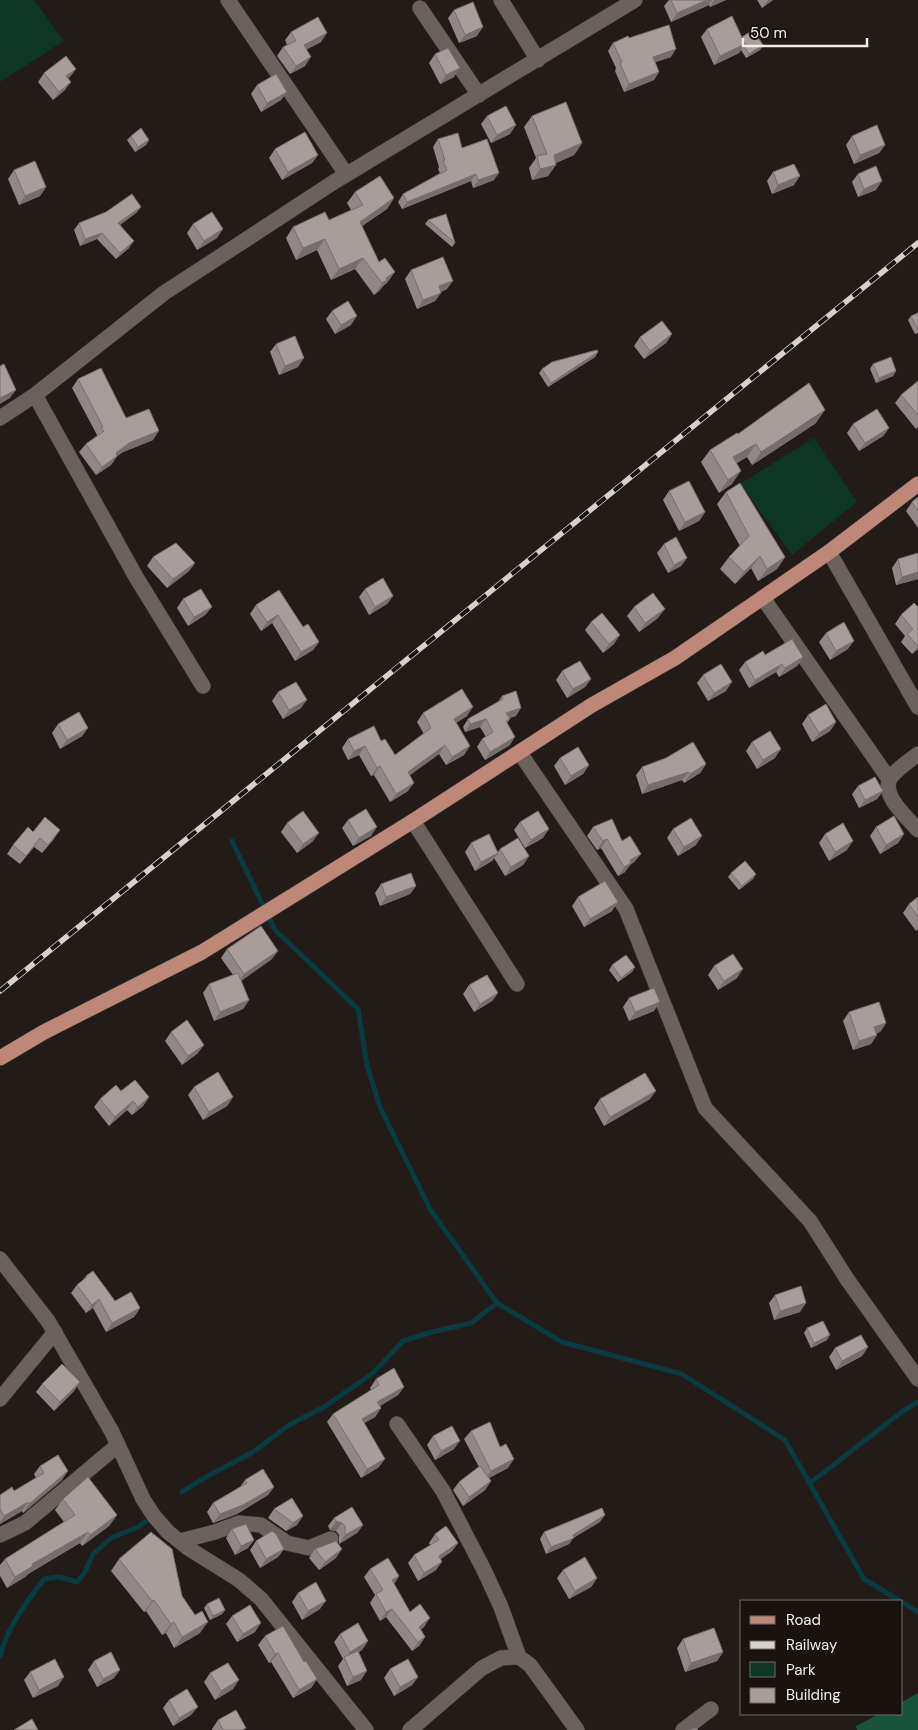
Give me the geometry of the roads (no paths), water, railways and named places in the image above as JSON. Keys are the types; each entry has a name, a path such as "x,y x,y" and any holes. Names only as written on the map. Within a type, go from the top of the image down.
{"main road":[{"path":"0,1058 44,1032 202,952 413,821 592,705 675,658 829,552 918,484"}],"street":[{"path":"228,0 346,174"},
{"path":"501,0 538,60"},
{"path":"0,418 35,395 164,293 346,174 479,96 635,0"},
{"path":"420,8 479,96"},
{"path":"35,395 136,577 203,686"},
{"path":"829,552 918,707"},
{"path":"763,598 890,779"},
{"path":"520,753 626,909 705,1108 810,1222 847,1279 918,1379"},
{"path":"918,754 890,779 888,786 891,798 918,830"},
{"path":"413,821 518,984"},
{"path":"0,1259 48,1321 118,1445 154,1516 168,1532 213,1565 239,1580 261,1599 366,1730"},
{"path":"0,1399 54,1332"},
{"path":"398,1424 443,1491 452,1508 501,1607 519,1657 530,1665 577,1730"},
{"path":"0,1535 25,1523 118,1445"},
{"path":"180,1541 215,1532 239,1523 261,1525 287,1543 309,1548 331,1539"},
{"path":"410,1730 482,1668 501,1658 519,1657"},
{"path":"683,1730 712,1709"}],"waterway":[{"path":"232,841 275,930 358,1009 367,1065 380,1107 430,1209 497,1303 562,1342 682,1374 785,1440 864,1579 898,1600"},
{"path":"182,1492 253,1452 289,1425 324,1407 373,1373 403,1341 471,1323 497,1303"},
{"path":"810,1483 903,1411 918,1402"},
{"path":"0,1656 13,1625 44,1579 59,1577 77,1582 85,1572 93,1554 111,1538 138,1527 145,1522"},
{"path":"903,1603 918,1612"}],"railway":[{"path":"0,991 918,243"}]}
